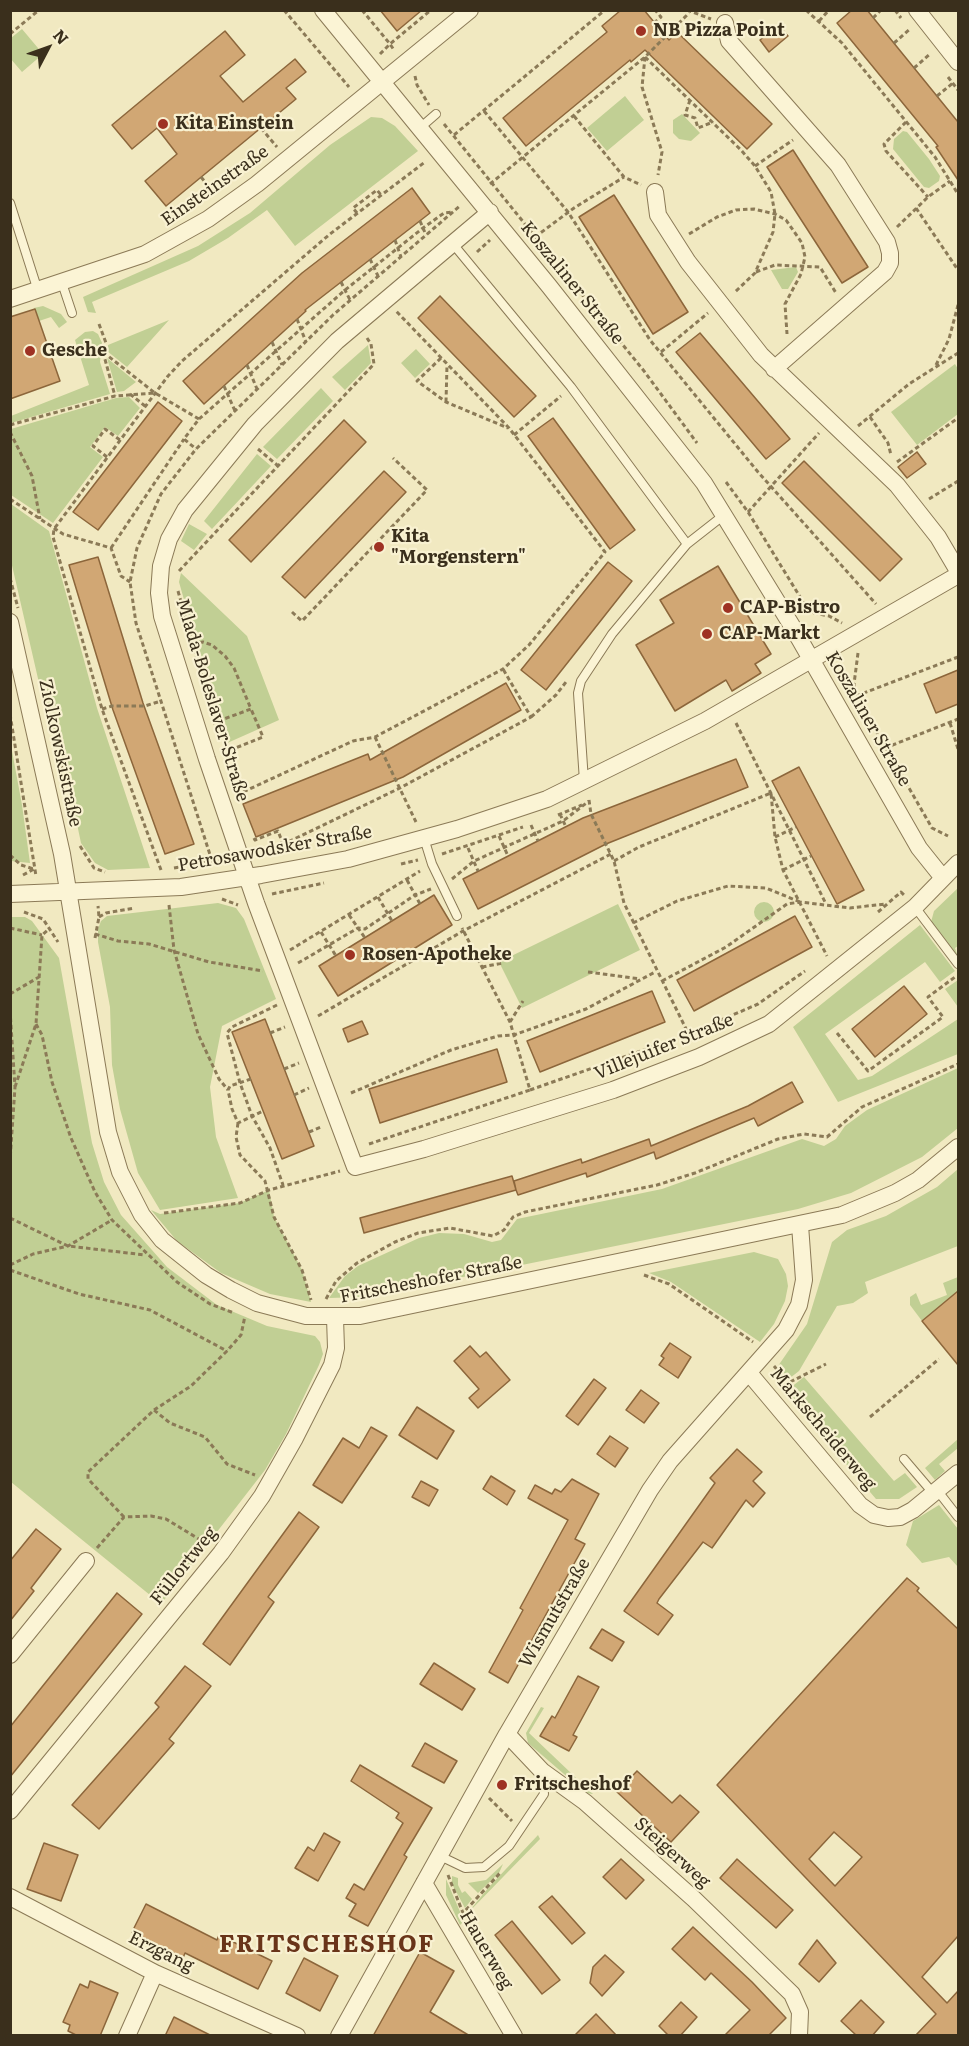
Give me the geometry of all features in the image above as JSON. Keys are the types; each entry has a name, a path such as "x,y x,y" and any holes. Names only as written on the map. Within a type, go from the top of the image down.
{"street":[{"name":"Koszaliner Straße","path":"323,10 421,127 651,412 704,483 812,661 919,848 944,878"},
{"name":"Einsteinstraße","path":"10,299 146,254 208,219 257,184 470,10"},
{"path":"917,10 958,62"},
{"path":"725,23 729,41 838,165 884,237 890,253 890,263 885,272 774,369"},
{"name":"Petrosawodsker Straße","path":"10,894 181,887 248,877 348,859 424,838 547,799 729,708 885,619 958,573 938,537 897,485 774,369 720,303 676,244 658,215 655,192"},
{"name":"Mlada-Boleslaver-Straße","path":"355,1167 296,1023 197,728 162,616 159,593 161,566 169,539 198,493 244,437 356,325 490,213"},
{"name":"Ziolkowskistraße","path":"10,622 69,893"},
{"name":"Villejuifer Straße","path":"355,1167 424,1149 613,1090 699,1057 769,1023 836,973 915,907 958,863"},
{"name":"Fritscheshofer Straße","path":"69,893 108,1132 120,1172 142,1215 162,1240 181,1256 231,1290 281,1311 330,1318 360,1316 800,1225 870,1206 918,1180 958,1147"},
{"name":"Wismutstraße","path":"339,2036 507,1734 650,1490 670,1461 786,1330 799,1305 804,1280 800,1225"},
{"name":"Füllortweg","path":"10,1811 221,1553 269,1485 332,1365 336,1348 330,1318"},
{"name":"Markscheiderweg","path":"749,1373 860,1505 874,1515 888,1518 900,1516 958,1473"},
{"path":"10,1655 86,1561"},
{"name":"Steigerweg","path":"507,1734 542,1771 585,1802 694,1899 792,1994 800,2012 799,2036"},
{"name":"Hauerweg","path":"424,1884 513,2036"},
{"name":"Erzgang","path":"10,1897 155,1973 297,2036"},
{"path":"127,2036 155,1973"}],"lane":[{"path":"421,127 436,114"},
{"path":"10,203 38,291"},
{"path":"453,244 572,387 687,544"},
{"path":"62,283 72,314"},
{"path":"584,781 578,693 581,681 612,634 687,544 724,515"},
{"path":"424,838 442,888 457,916"},
{"path":"915,907 958,964"},
{"path":"904,1459 958,1517"},
{"path":"440,1856 465,1868 484,1867 508,1846 544,1794 542,1771"}],"path":[{"path":"10,34 39,10"},
{"path":"284,10 348,86"},
{"path":"362,10 390,44 431,10"},
{"path":"161,871 102,709 53,537 54,529 145,406 182,361 288,268 439,150 605,10"},
{"path":"654,23 661,17 655,10"},
{"path":"492,183 645,57 689,13 687,10"},
{"path":"807,10 842,44 906,122 958,194"},
{"path":"819,21 829,10"},
{"path":"873,18 881,10"},
{"path":"894,43 910,29"},
{"path":"914,68 930,54"},
{"path":"645,57 755,166 771,192 775,214 773,232 755,273"},
{"path":"645,57 642,87 662,152 655,192"},
{"path":"937,96 953,83"},
{"path":"690,100 685,115 694,118 698,128 713,122"},
{"path":"484,111 568,212 650,340 772,486 875,602 885,619"},
{"path":"535,237 568,212 624,177 574,116"},
{"path":"906,122 884,144 886,151 927,197"},
{"path":"261,128 278,148"},
{"path":"755,166 809,130"},
{"path":"201,177 216,196"},
{"path":"884,237 927,197 950,181"},
{"path":"357,213 353,208 377,190 381,195"},
{"path":"212,861 136,623 130,582 137,548 161,494 196,449 350,300 475,194"},
{"path":"916,208 958,270"},
{"path":"676,244 717,216 736,210 754,209 775,214 786,220 802,243 805,257 785,304 784,315 791,354"},
{"path":"111,548 199,419 277,353 345,290 423,228 444,213 453,212"},
{"path":"420,220 426,235"},
{"path":"395,240 401,257"},
{"path":"370,259 378,276"},
{"path":"661,352 755,273 775,265 820,267 847,306"},
{"path":"341,282 350,300"},
{"path":"220,798 237,791 243,792 353,741 375,737 503,669 529,645 605,552 509,428 386,300"},
{"path":"934,367 950,339 958,305"},
{"path":"297,320 306,342"},
{"path":"99,324 106,343 103,352 115,396"},
{"path":"208,700 176,582 179,571 374,364 371,344 356,325"},
{"path":"272,342 282,365"},
{"path":"103,352 155,393 199,419"},
{"path":"845,436 934,367 958,353"},
{"path":"441,358 417,381 446,402 509,428"},
{"path":"446,402 447,363"},
{"path":"247,365 257,389"},
{"path":"224,386 236,411"},
{"path":"514,435 572,387"},
{"path":"10,425 115,396 155,393"},
{"path":"130,394 145,406"},
{"path":"870,417 888,443 891,466 958,418"},
{"path":"748,512 830,422"},
{"path":"107,457 93,447 105,429 120,440"},
{"path":"10,432 32,477 40,519"},
{"path":"244,437 277,465"},
{"path":"184,439 196,449"},
{"path":"292,612 302,621 427,490 393,458"},
{"path":"915,507 958,482"},
{"path":"10,499 54,529 77,540 111,548"},
{"path":"111,548 121,576 130,582"},
{"path":"173,651 203,642 212,645 234,668 263,737 223,753"},
{"path":"837,705 958,657"},
{"path":"241,856 268,858 284,844 400,789 531,717 503,669"},
{"path":"102,709 112,706 145,706 161,701"},
{"path":"729,708 826,904"},
{"path":"197,728 251,709"},
{"path":"212,711 218,733"},
{"path":"10,714 34,869"},
{"path":"867,756 958,719"},
{"path":"950,723 958,749"},
{"path":"375,737 424,838"},
{"path":"220,743 227,763"},
{"path":"584,781 591,814 614,861 624,903 699,1057"},
{"path":"233,782 239,802"},
{"path":"771,793 775,837 783,870 836,973"},
{"path":"614,861 639,847 771,793"},
{"path":"276,963 330,946 357,928 365,929 415,895 442,888 474,861 564,821 589,801"},
{"path":"560,814 566,826"},
{"path":"531,825 538,841"},
{"path":"775,837 796,827"},
{"path":"251,831 255,840 278,831 284,844"},
{"path":"499,836 508,856"},
{"path":"468,847 478,871"},
{"path":"270,1033 341,1005 464,931 611,854"},
{"path":"10,855 21,865 34,869"},
{"path":"783,870 811,856"},
{"path":"87,860 94,868"},
{"path":"95,934 117,941 150,944 209,962 269,972 276,963 321,931 432,864"},
{"path":"21,875 34,869"},
{"path":"407,880 420,904"},
{"path":"633,923 677,901 728,886 766,888 800,902 850,908 886,904"},
{"path":"870,919 901,892 915,907"},
{"path":"378,897 392,921"},
{"path":"217,899 238,905 242,910"},
{"path":"178,902 168,903 174,950 198,1034 219,1079 228,1090 238,1123 236,1137 240,1155 265,1181 274,1217 302,1270 311,1302"},
{"path":"662,981 726,946 777,909 800,902"},
{"path":"96,929 99,917 106,913 137,908"},
{"path":"18,912 35,915 50,928 55,936"},
{"path":"349,915 364,938"},
{"path":"457,916 510,1022 530,1090"},
{"path":"10,928 42,935"},
{"path":"15,1087 36,1024 42,935 50,928"},
{"path":"321,931 336,956"},
{"path":"818,961 836,948"},
{"path":"482,967 503,963"},
{"path":"160,1214 240,1203 269,1190 355,1167 367,1144 689,1034 758,1004 810,967"},
{"path":"588,972 642,979"},
{"path":"351,1093 451,1050 498,1036 514,1035 586,1009 656,972"},
{"path":"837,1033 868,1071 943,1017 928,997 958,974"},
{"path":"10,994 39,977"},
{"path":"510,1022 523,1001"},
{"path":"281,1002 232,1027 227,1033 229,1049 252,1116 270,1148 284,1186"},
{"path":"10,1010 15,1087 10,1161"},
{"path":"36,1024 42,1035 52,1082 71,1138 95,1192 112,1220 147,1256 177,1282 224,1311 245,1314 241,1335 227,1351 191,1386 154,1410 88,1472 88,1479 124,1517"},
{"path":"284,1069 303,1061"},
{"path":"330,1318 327,1296 336,1281 357,1263 395,1242 418,1233 450,1228 493,1236 504,1230 513,1217 525,1212 657,1185 778,1139 804,1134 827,1137 862,1107 958,1064"},
{"path":"294,1095 313,1087 310,1078"},
{"path":"228,1090 230,1086 251,1079"},
{"path":"238,1123 263,1111"},
{"path":"309,1132 327,1124"},
{"path":"10,1218 68,1246 147,1256"},
{"path":"10,1267 33,1254 68,1246 112,1220"},
{"path":"118,1227 122,1221"},
{"path":"628,1260 633,1271 669,1284 766,1355 786,1380 792,1381 826,1364"},
{"path":"10,1267 79,1294 150,1310 227,1351"},
{"path":"870,1417 939,1359"},
{"path":"154,1410 170,1423 205,1437 227,1464 246,1470 269,1485"},
{"path":"86,1561 124,1517 151,1516 166,1519 221,1553"},
{"path":"483,1805 488,1797 514,1824 521,1816"}],"green space":[{"path":"22,29 43,54 22,72 10,58 11,38"},
{"path":"625,96 644,120 607,151 587,128"},
{"path":"682,114 700,133 691,141 679,139 673,133 673,120"},
{"path":"371,117 382,118 395,126 418,151 295,246 267,210 228,238 189,261 92,302 96,313 88,312 83,297 198,246 250,213 330,145"},
{"path":"903,131 907,132 940,176 939,181 929,188 924,187 893,149 894,139"},
{"path":"796,267 798,272 788,289 782,289 771,270"},
{"path":"43,306 61,314 67,322 59,328 51,317 39,321 34,308"},
{"path":"169,320 127,367 107,351 108,345"},
{"path":"93,331 98,334 102,343 100,362 110,394 11,423 11,416 89,385 75,340 85,332"},
{"path":"368,345 371,363 345,390 332,377"},
{"path":"416,349 430,364 415,378 401,363"},
{"path":"107,358 136,382 124,391 117,392"},
{"path":"955,364 958,369 958,414 917,445 891,412"},
{"path":"321,388 333,401 277,459 263,447"},
{"path":"129,397 140,408 118,436 105,427 90,447 103,457 53,523 11,495 11,429 116,398"},
{"path":"257,454 271,466 212,529 204,521"},
{"path":"11,504 49,531 97,708 150,868 108,870 95,863 81,843 64,762 42,696 11,561"},
{"path":"189,524 207,534 194,550 181,541"},
{"path":"181,573 247,636 279,720 225,744 179,582"},
{"path":"10,740 22,805 30,863 11,861"},
{"path":"958,888 958,946 955,948 958,957 931,922 934,911"},
{"path":"764,902 771,905 774,912 771,919 764,922 757,919 754,912 757,905"},
{"path":"218,903 236,908 244,919 276,999 222,1026 210,1087 216,1137 238,1198 160,1210 138,1173 120,1109 112,1065 110,1007 98,942 98,929 101,921 107,916"},
{"path":"618,904 640,950 522,1008 499,962"},
{"path":"10,917 25,917 32,921 59,958 92,1143 104,1182 121,1215 167,1267 217,1305 267,1326 315,1336 320,1342 323,1354 286,1434 265,1470 161,1604 11,1482"},
{"path":"920,925 955,971 940,982 925,962 825,1034 858,1080 872,1076 958,1019 958,1054 838,1102 793,1027"},
{"path":"958,980 958,1007 945,989"},
{"path":"958,1068 958,1128 922,1157 851,1193 798,1209 364,1297 329,1298 345,1276 358,1266 419,1238 439,1233 464,1234 492,1242 501,1240 517,1219 662,1189 802,1139 824,1146 836,1139 845,1126 867,1110"},
{"path":"958,1169 958,1246 865,1282 868,1293 853,1303 837,1306 799,1371 790,1378 787,1377 778,1366 807,1324 832,1242 847,1230 886,1216 937,1187"},
{"path":"269,1190 274,1217 302,1270 311,1302 270,1294 221,1273 177,1241 151,1210 160,1214 240,1203"},
{"path":"754,1252 778,1259 786,1274 788,1286 785,1301 774,1324 760,1342 671,1282 649,1273"},
{"path":"958,1277 958,1291 922,1321 910,1305 910,1297 916,1293 921,1305 947,1295 943,1283"},
{"path":"777,1373 790,1388 804,1377 894,1481 905,1473 917,1487 899,1499 876,1499 782,1389 776,1379"},
{"path":"958,1439 958,1448 939,1464 945,1471 935,1480 925,1468"},
{"path":"939,1505 958,1529 958,1567 949,1557 922,1563 906,1545 913,1521"},
{"path":"541,1707 544,1708 529,1733 593,1794 586,1793 528,1743 526,1733"},
{"path":"538,1835 540,1839 466,1915 489,1887"},
{"path":"503,1864 499,1873 478,1893 468,1883 486,1880"},
{"path":"452,1876 458,1878 458,1885 462,1893 465,1891 472,1899 465,1908 452,1884"},
{"path":"446,1879 464,1921 460,1925 446,1895"}],"building":[{"path":"380,10 422,10 397,31"},
{"path":"621,10 644,10 669,40 677,32 772,124 747,149 645,50 526,146 503,118 607,32 602,26"},
{"path":"852,10 867,10 958,122 958,180 936,147 938,146 837,23"},
{"path":"778,25 788,36 769,52 760,40"},
{"path":"225,31 245,55 220,76 243,102 295,59 306,72 286,88 296,99 166,206 145,181 177,154 157,128 132,149 112,125"},
{"path":"793,150 868,267 842,283 767,167"},
{"path":"412,188 430,213 305,310 204,404 183,381 302,273"},
{"path":"614,195 688,312 653,334 579,217"},
{"path":"440,296 536,396 514,417 418,318"},
{"name":"Gesche","path":"35,309 60,381 10,399 10,317"},
{"path":"700,333 790,439 766,459 676,352"},
{"path":"158,402 182,421 98,530 73,512"},
{"path":"553,418 635,530 610,549 528,436"},
{"path":"344,420 366,442 251,562 229,540"},
{"path":"917,452 926,464 907,478 898,467"},
{"path":"804,461 902,559 880,581 782,483"},
{"path":"384,471 406,492 305,598 282,577"},
{"path":"98,557 143,703 194,844 165,854 113,710 69,565"},
{"path":"608,562 632,581 546,690 521,670"},
{"name":"CAP-Markt","path":"718,566 771,654 755,664 761,673 732,691 726,680 675,711 636,645 674,623 660,600"},
{"path":"958,670 958,704 936,713 924,684"},
{"path":"506,683 521,710 403,777 256,837 243,804 368,754 370,760"},
{"path":"736,759 748,787 606,844 478,909 463,879 583,818"},
{"path":"799,767 864,890 837,904 772,781"},
{"path":"434,895 452,925 338,996 319,966"},
{"path":"795,916 812,947 694,1011 677,980"},
{"path":"904,986 927,1014 875,1057 852,1029"},
{"path":"652,991 665,1022 540,1072 527,1041"},
{"path":"265,1019 314,1146 282,1159 232,1032"},
{"path":"362,1021 368,1034 348,1042 343,1029"},
{"path":"497,1049 507,1082 380,1123 369,1089"},
{"path":"792,1082 803,1102 758,1126 754,1118 656,1159 654,1152 587,1177 586,1173 518,1195 514,1181 581,1159 582,1163 649,1139 651,1146 748,1106"},
{"path":"512,1176 516,1190 364,1233 360,1218"},
{"path":"958,1291 958,1365 922,1321"},
{"path":"670,1343 691,1357 678,1378 659,1365 664,1358 661,1356"},
{"path":"470,1346 480,1357 486,1352 510,1380 478,1408 469,1398 479,1389 454,1361"},
{"path":"594,1379 606,1388 578,1425 566,1416"},
{"path":"641,1390 659,1403 644,1423 626,1410"},
{"path":"417,1407 454,1431 437,1459 399,1435"},
{"path":"371,1427 387,1436 342,1503 313,1485 343,1438 359,1448"},
{"path":"610,1436 628,1448 615,1467 597,1454"},
{"path":"737,1449 762,1472 753,1481 765,1493 753,1507 746,1500 712,1548 703,1542 659,1599 657,1603 673,1615 658,1635 624,1611 715,1483 710,1478"},
{"path":"491,1476 515,1491 507,1505 483,1489"},
{"path":"572,1479 599,1494 575,1539 585,1544 508,1683 489,1672 523,1610 520,1608 568,1520 528,1498 535,1485 552,1494 555,1489 561,1492"},
{"path":"421,1481 438,1490 429,1506 412,1497"},
{"path":"299,1512 319,1527 268,1597 274,1602 230,1665 203,1644"},
{"path":"36,1529 61,1549 31,1588 34,1591 10,1621 10,1561"},
{"path":"907,1578 919,1588 917,1591 958,1629 958,1936 922,1977 947,2003 958,1991 958,2036 915,2036 936,2014 717,1785","holes":["834,1832 862,1857 835,1886 809,1859"]},
{"path":"117,1593 142,1614 10,1777 10,1727"},
{"path":"602,1629 624,1642 612,1661 590,1648"},
{"path":"434,1663 475,1689 462,1710 420,1684"},
{"path":"185,1666 211,1686 169,1739 174,1743 99,1829 72,1805 159,1707 155,1703"},
{"path":"578,1676 599,1687 573,1735 577,1737 569,1751 540,1736 552,1716 555,1718"},
{"path":"425,1743 457,1761 444,1783 412,1766"},
{"path":"360,1765 432,1808 404,1855 407,1857 368,1926 349,1916 356,1904 346,1898 354,1884 364,1890 403,1823 396,1818 399,1813 351,1781"},
{"path":"637,1771 672,1803 680,1795 699,1812 671,1842 617,1792"},
{"path":"324,1833 340,1842 318,1881 295,1868 308,1847 314,1851"},
{"path":"44,1843 78,1855 61,1901 27,1889"},
{"path":"621,1859 644,1880 626,1899 603,1877"},
{"path":"737,1859 793,1910 776,1928 720,1878"},
{"path":"552,1896 585,1933 572,1944 539,1907"},
{"path":"146,1904 217,1940 219,1935 272,1961 258,1989 185,1953 183,1958 132,1932"},
{"path":"512,1921 560,1980 542,1994 495,1935"},
{"path":"693,1927 752,1982 786,2018 768,2036 724,2036 750,2010 711,1973 705,1980 672,1949"},
{"path":"817,1940 836,1963 819,1982 799,1964"},
{"path":"420,1952 454,1971 430,2012 470,2036 373,2036"},
{"path":"605,1955 624,1972 602,1996 590,1983 593,1967"},
{"path":"304,1958 338,1976 320,2011 286,1993"},
{"path":"90,1981 118,1993 100,2036 78,2036 68,2031 70,2025 63,2022 80,1984 88,1988"},
{"path":"861,2000 884,2022 872,2036 857,2036 841,2021"},
{"path":"681,2002 697,2017 680,2036 669,2036 659,2026"},
{"path":"596,2014 617,2036 574,2036"},
{"path":"174,2017 212,2036 165,2036"}],"place":[{"name":"NB Pizza Point","path":"641,31"},
{"name":"Kita Einstein","path":"163,124"},
{"name":"Gesche","path":"30,351"},
{"name":"Kita \"Morgenstern\"","path":"379,547"},
{"name":"CAP-Bistro","path":"728,608"},
{"name":"CAP-Markt","path":"707,634"},
{"name":"Rosen-Apotheke","path":"350,955"},
{"name":"Fritscheshof","path":"502,1785"}],"district":[{"name":"FRITSCHESHOF","path":"327,1945"}]}
